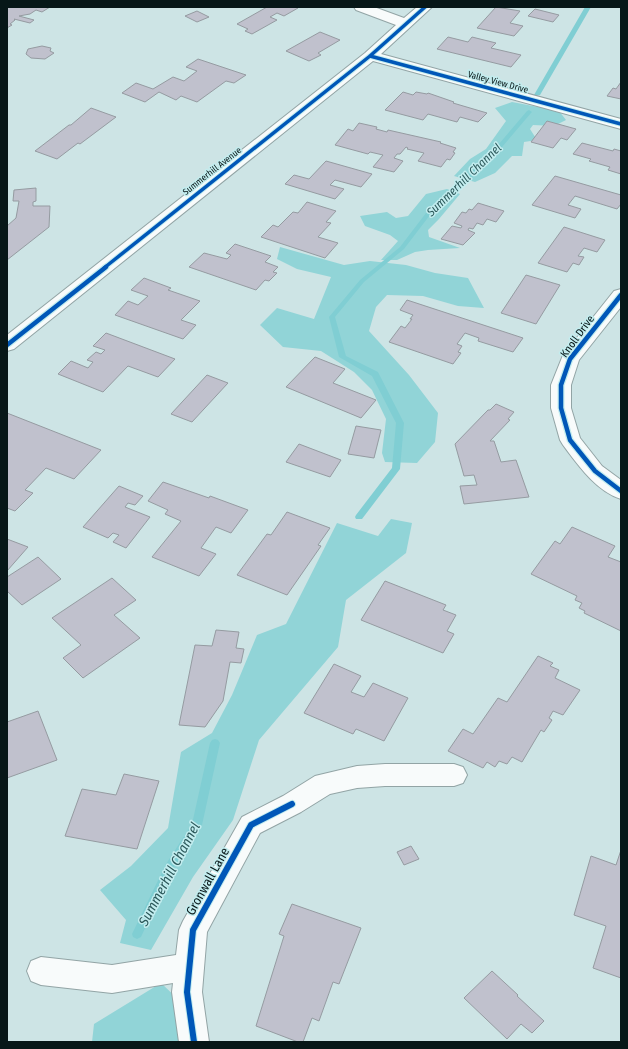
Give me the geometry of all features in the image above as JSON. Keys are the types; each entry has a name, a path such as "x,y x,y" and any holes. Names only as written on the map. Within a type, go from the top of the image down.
{"street":[{"path":"361,7 406,24"},
{"name":"Summerhill Avenue","path":"7,346 370,56 425,7"},
{"name":"Valley View Drive","path":"370,56 621,124"},
{"name":"Knoll Drive","path":"621,295 570,359 561,385 561,408 570,440 595,471 621,490"},
{"name":"Gronwall Lane","path":"194,1042 187,992 193,930 251,825 292,804 324,784 357,777 385,775 454,775"},
{"path":"41,971 112,979 189,968"}],"shaded area":[{"path":"512,102 559,111 566,120 554,126 533,125 530,129 537,140 524,142 522,156 512,156 495,173 475,182 454,176 470,159 486,149 506,121 495,108"},
{"path":"447,189 460,194 428,230 429,237 460,248 428,250 415,252 397,260 381,260 398,241 390,235 365,226 360,216 387,212 396,218 408,216 426,194"},
{"path":"280,247 344,265 370,261 406,265 435,273 468,278 484,308 458,306 423,296 387,295 376,307 369,331 409,375 438,413 435,442 417,463 385,462 382,453 386,419 372,390 354,372 321,351 283,347 260,325 277,308 314,319 331,277 297,269 277,259"},
{"path":"391,519 412,523 406,553 346,600 338,647 259,740 233,820 193,877 151,950 120,943 126,920 100,890 131,866 168,828 181,752 212,733 232,695 257,635 286,624 337,523 378,536"},
{"path":"161,983 203,1023 200,1042 92,1042 94,1024"}],"building":[{"path":"7,7 50,7 42,12 36,10 30,14 19,16 34,20 30,23 14,19 15,20 10,24 12,25 7,28"},
{"path":"267,7 298,8 284,16 277,13 270,17 277,20 252,34 245,31 248,29 237,24"},
{"path":"496,7 520,11 510,23 523,26 514,36 477,28"},
{"path":"535,9 559,15 553,22 528,16"},
{"path":"197,11 209,17 197,22 185,16"},
{"path":"320,32 340,40 318,53 321,55 309,61 286,51"},
{"path":"448,37 468,42 472,37 496,43 491,48 521,55 511,67 437,49"},
{"path":"42,46 51,48 50,51 54,53 45,59 31,58 26,54 28,49"},
{"path":"198,59 246,75 234,83 226,81 197,102 181,96 176,100 159,92 145,102 122,93 136,83 153,89 173,77 184,81 197,71 186,67"},
{"path":"621,82 621,99 607,96 613,88 616,89"},
{"path":"403,92 413,95 416,92 428,93 454,102 453,103 487,113 478,122 460,117 457,122 428,114 423,120 385,110"},
{"path":"91,108 116,117 57,159 35,151 71,125"},
{"path":"547,121 576,129 567,140 561,138 553,148 531,142"},
{"path":"359,123 377,127 376,129 387,132 388,130 441,142 440,143 456,148 453,152 455,153 450,160 447,159 441,167 418,161 424,153 407,149 408,148 406,147 394,158 403,161 394,172 373,167 383,155 370,152 368,154 335,145 348,129 353,131"},
{"path":"582,143 613,151 614,149 621,151 621,174 608,170 610,167 589,161 591,159 573,154"},
{"path":"326,161 372,174 361,187 335,180 330,185 344,189 335,199 285,184 294,175 309,179"},
{"path":"555,176 621,195 621,204 617,209 575,196 568,205 581,209 575,218 532,205"},
{"path":"36,188 36,201 33,202 33,206 50,206 49,227 7,260 7,226 16,218 19,201 13,201 14,190"},
{"path":"307,202 336,211 326,222 331,223 318,237 338,243 325,258 261,237 273,225 278,227 293,212 298,213"},
{"path":"478,203 504,211 496,222 487,219 483,225 477,223 473,229 469,228 468,230 475,233 463,245 441,239 452,226 461,228 462,226 454,223 462,212 466,213 469,209 472,210"},
{"path":"564,227 605,240 597,252 584,248 578,256 584,257 579,265 573,263 567,272 538,263"},
{"path":"235,244 271,256 265,262 278,267 273,272 277,273 269,281 265,280 256,290 189,267 204,253 227,259 231,255 226,253"},
{"path":"526,275 560,285 536,324 501,313"},
{"path":"144,278 171,288 168,290 200,301 181,320 196,325 183,339 115,315 128,301 138,305 148,296 131,290"},
{"path":"407,300 523,338 513,352 478,341 479,338 465,333 457,344 462,346 458,352 461,353 453,364 389,342 401,326 405,328 412,319 410,319 413,315 400,310"},
{"path":"106,333 175,359 158,377 128,366 103,392 58,374 71,361 88,368 93,362 87,360 96,352 101,354 105,350 93,346"},
{"path":"315,357 345,369 333,383 376,400 361,418 286,387"},
{"path":"207,375 228,383 192,422 171,414"},
{"path":"496,404 514,412 508,419 510,420 490,441 494,441 501,462 516,460 529,497 464,504 460,486 477,485 474,475 464,476 455,444 488,410"},
{"path":"7,413 101,450 74,479 46,468 25,490 33,493 15,511 7,508"},
{"path":"356,426 381,430 374,458 348,454"},
{"path":"299,444 341,460 330,477 286,462"},
{"path":"163,482 209,498 210,496 248,510 231,533 216,527 201,548 216,554 199,576 152,557 181,521 165,514 168,510 148,501"},
{"path":"119,486 143,496 135,505 128,503 125,507 150,517 126,548 113,542 119,535 113,533 108,538 83,527"},
{"path":"287,512 330,528 318,545 321,546 287,595 237,575 267,534 271,535"},
{"path":"572,527 615,546 608,557 621,562 621,631 584,613 585,611 579,608 582,603 575,600 577,596 531,574 555,541 560,544"},
{"path":"7,539 28,547 7,571"},
{"path":"38,557 61,579 22,605 7,591 7,577"},
{"path":"112,578 136,600 114,615 140,638 83,678 63,658 81,645 52,618"},
{"path":"385,581 446,605 443,610 456,615 447,631 454,634 443,653 361,620"},
{"path":"216,630 239,632 236,648 244,649 241,663 230,662 223,701 205,727 179,725 195,645 212,646"},
{"path":"538,656 553,663 550,666 559,670 555,678 580,690 563,715 553,711 549,718 552,720 544,732 541,730 522,762 512,757 507,764 499,761 495,767 487,762 483,768 448,751 463,729 473,734 498,698 507,702"},
{"path":"334,664 361,676 351,692 364,697 373,683 408,698 384,741 356,729 353,734 304,713"},
{"path":"38,711 57,760 7,778 7,722"},
{"path":"124,774 159,781 137,849 65,836 82,789 116,795"},
{"path":"411,846 419,859 404,865 397,852"},
{"path":"621,850 621,978 593,968 606,926 574,915 591,856 616,865"},
{"path":"292,904 361,928 339,984 333,982 319,1021 312,1018 303,1042 298,1042 256,1026 284,936 279,934"},
{"path":"492,971 544,1021 532,1033 521,1024 507,1039 464,998"}],"waterway":[{"name":"Summerhill Channel","path":"537,95 588,7"},
{"name":"Summerhill Channel","path":"359,517 396,469 400,423 375,374 343,357 332,317 362,281 402,248 428,214 489,159 529,112"},
{"name":"Summerhill Channel","path":"137,934 169,867 197,825 215,743"}],"cycle path":[{"path":"7,345 370,56 425,7"},
{"path":"370,56 621,124"},
{"path":"621,295 570,359 561,385 561,408 570,440 595,471 621,491"},
{"path":"194,1042 187,992 193,930 251,825 292,804"}]}
